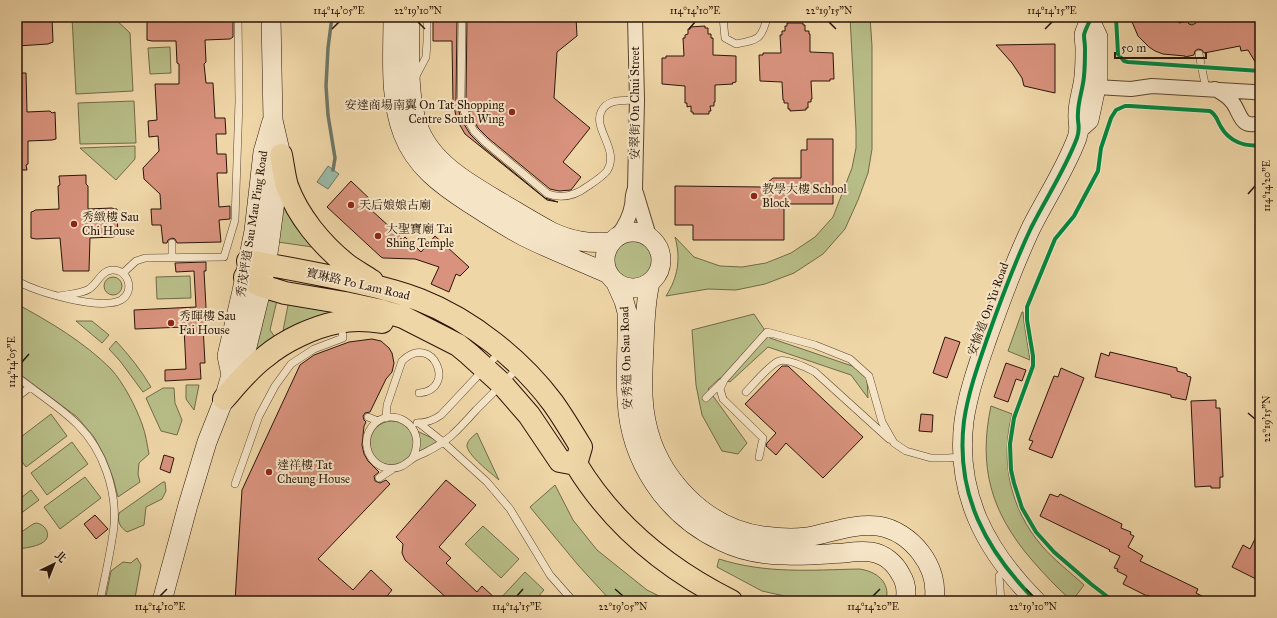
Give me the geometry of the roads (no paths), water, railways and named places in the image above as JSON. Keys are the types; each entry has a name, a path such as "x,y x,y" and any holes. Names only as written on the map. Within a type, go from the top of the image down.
{"main road":[{"name":"秀茂坪道 Sau Mau Ping Road","path":"162,601 207,442 224,399 231,376 247,346 256,272 281,155 273,120 271,17"},
{"path":"393,17 393,88 397,112 402,134 419,163 432,176 456,194 516,232 612,278 623,286 632,288 642,287 650,283 659,273 662,257 657,244 649,236 642,232 625,232 615,239 607,249 605,257 606,266 612,278"},
{"path":"410,17 411,85 415,115 422,136 436,155 456,174 476,187 564,238 594,243 615,239"},
{"name":"安愉道 On Yu Road","path":"1036,601 1006,568 981,529 967,488 962,457 963,432 968,401 980,359 1013,270 1031,228 1069,157 1080,130 1089,120 1090,82 1098,37 1090,19"},
{"name":"秀茂坪道 Sau Mau Ping Road","path":"256,272 254,231 263,152 273,120"},
{"path":"281,155 287,185 295,204 317,236 346,263 382,288"},
{"name":"寶琳路 Po Lam Road","path":"256,272 320,274 382,288 420,299 442,309 484,335 502,349 520,365 553,403 581,447 576,464 560,461 529,414 502,384 458,346 403,317 344,303 285,293 256,272"},
{"name":"安秀道 On Sau Road","path":"612,278 624,301 627,312 626,394 629,423 634,443 641,461 650,477 668,502 687,520 722,542 747,550 766,554 787,555 865,552 878,554 892,562 900,572 905,583 905,601"},
{"name":"安秀道 On Sau Road","path":"650,283 647,294 645,316 643,369 646,421 660,462 686,497 703,511 721,522 741,531 762,536 784,538 806,537 863,525 879,526 895,531 909,540 920,552 929,566 934,582 934,601"},
{"path":"224,399 247,372 285,343 296,337 340,321 357,320 379,322 431,331"},
{"path":"576,464 586,480 611,511 641,542 667,563 696,582 731,601"}],"street":[{"name":"安翠街 On Chui Street","path":"615,239 627,223 635,189 637,100 635,17"},
{"path":"1090,82 1136,80 1152,86 1256,92"},
{"path":"1211,89 1229,98 1237,110 1240,118 1247,123 1260,123"},
{"path":"1237,110 1239,99 1248,92 1256,92"},
{"name":"安翠街 On Chui Street","path":"635,189 649,236"}],"lane":[{"path":"123,273 136,261 145,258 224,256 235,220 240,101 238,17"},
{"path":"411,85 426,57 427,17"},
{"path":"462,17 461,100 466,117 474,131 485,142 548,194 557,197 567,196 578,192 606,171 610,163 610,152 599,120 601,112 613,101 637,100"},
{"path":"723,17 725,38 736,44 754,40 764,31 767,17"},
{"path":"1199,54 1211,89"},
{"path":"172,243 172,258"},
{"path":"17,281 59,296 95,303 115,302 124,297 129,288 127,278 123,273 108,270 89,289 59,296"},
{"path":"236,484 259,416 275,386 291,364 314,348 343,338 340,321"},
{"path":"706,398 767,332 815,345 850,359 870,376 882,422 894,444"},
{"path":"409,424 435,419 441,415 502,349"},
{"path":"386,418 387,405 394,373 407,356 414,353 427,354 433,358 439,370 437,384 426,393 419,393"},
{"path":"746,392 768,368 779,360 802,365 815,372 894,444 906,451 931,458 962,457"},
{"path":"412,459 416,452 417,445 414,430 409,424 402,419 394,417 378,421 371,427 367,435 366,443 367,452 372,460 385,468 400,467 443,442 520,365"},
{"path":"17,378 78,425 90,439 99,454 106,471 114,507 114,525 100,601"},
{"path":"724,380 720,389 723,399 763,438 759,457"},
{"path":"17,397 30,387"},
{"path":"368,417 378,421"},
{"path":"419,423 443,442 487,482 510,509 550,575 573,601"},
{"path":"379,478 393,468"},
{"path":"1001,601 999,576 1006,568"}],"waterway":[{"path":"332,17 328,48 326,86 328,115 335,158 333,170"}],"place":[{"name":"安達商場南翼 On Tat Shopping Centre South Wing","path":"512,112"},
{"name":"教學大樓 School Block","path":"754,196"},
{"name":"天后娘娘古廟","path":"351,205"},
{"name":"秀緻樓 Sau Chi House","path":"74,224"},
{"name":"大聖寶廟 Tai Shing Temple","path":"378,236"},
{"name":"秀暉樓 Sau Fai House","path":"171,323"},
{"name":"達祥樓 Tat Cheung House","path":"269,472"}]}
